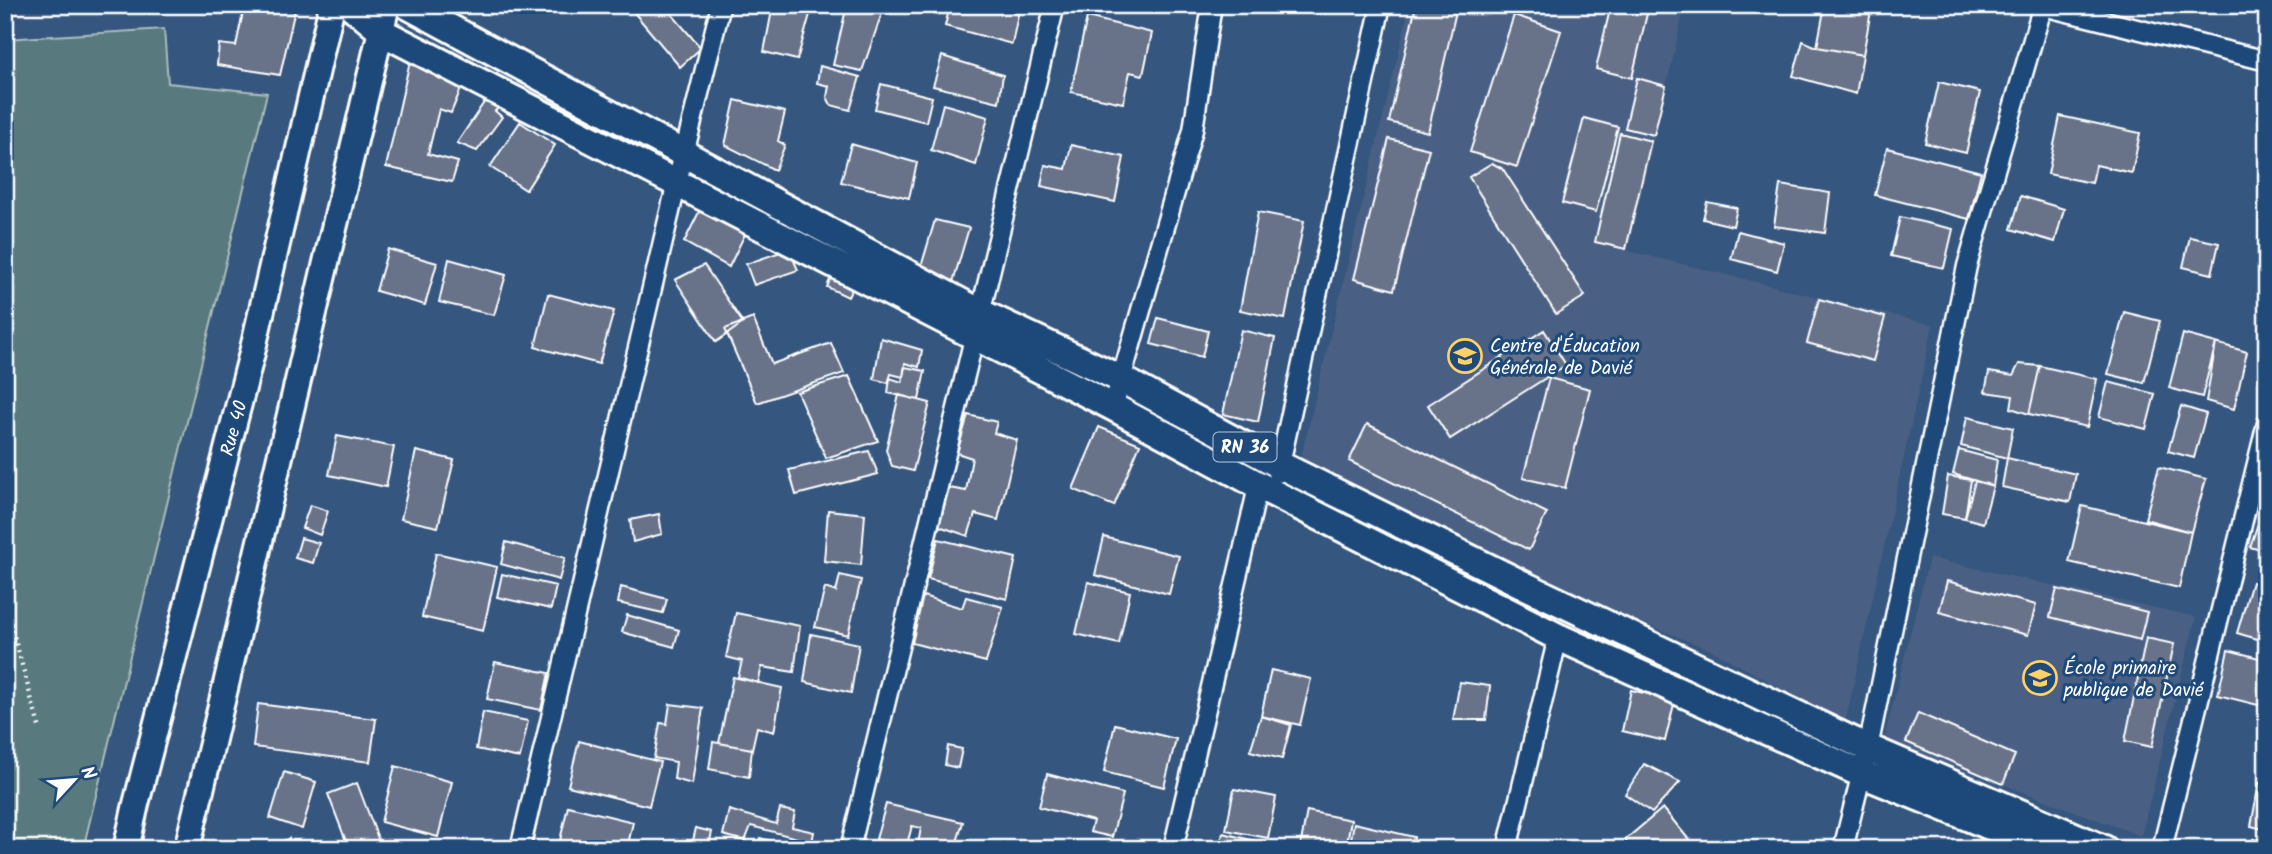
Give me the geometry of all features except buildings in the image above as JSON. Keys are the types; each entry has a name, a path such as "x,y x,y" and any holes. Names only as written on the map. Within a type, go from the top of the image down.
{"main road":[{"name":"Rue 40","path":"126,849 135,804 252,353 331,5"},
{"name":"RN 36","path":"349,5 380,31 677,182 978,325 1121,379 1279,465 1541,593 1868,748 2104,849"},
{"path":"187,849 387,5"},
{"name":"RN 36","path":"407,5 684,155 978,325 1113,407 1266,488 1558,637 1862,774 2046,849"}],"street":[{"path":"520,849 721,5"},
{"path":"850,849 1055,5"},
{"path":"1113,407 1193,130 1212,5"},
{"path":"1173,849 1266,488 1279,465 1381,5"},
{"path":"1843,849 1868,748 1967,266 2042,6 2267,61"},
{"path":"2162,849 2267,423"},
{"path":"1507,849 1558,637"}],"path":[{"path":"5,603 40,730"}],"shaded area":[{"path":"1410,5 1685,5 1628,251 1933,325 1845,723 1711,650 1551,586 1300,462"},
{"name":"École primaire publique de Davié","path":"1929,558 2196,617 2141,836 1884,740"}],"green space":[{"path":"164,29 168,83 267,93 83,849 5,849 5,39"}],"place":[{"name":"Centre d'Éducation Générale de Davié","path":"1465,356"},
{"name":"École primaire publique de Davié","path":"2040,678"}]}
